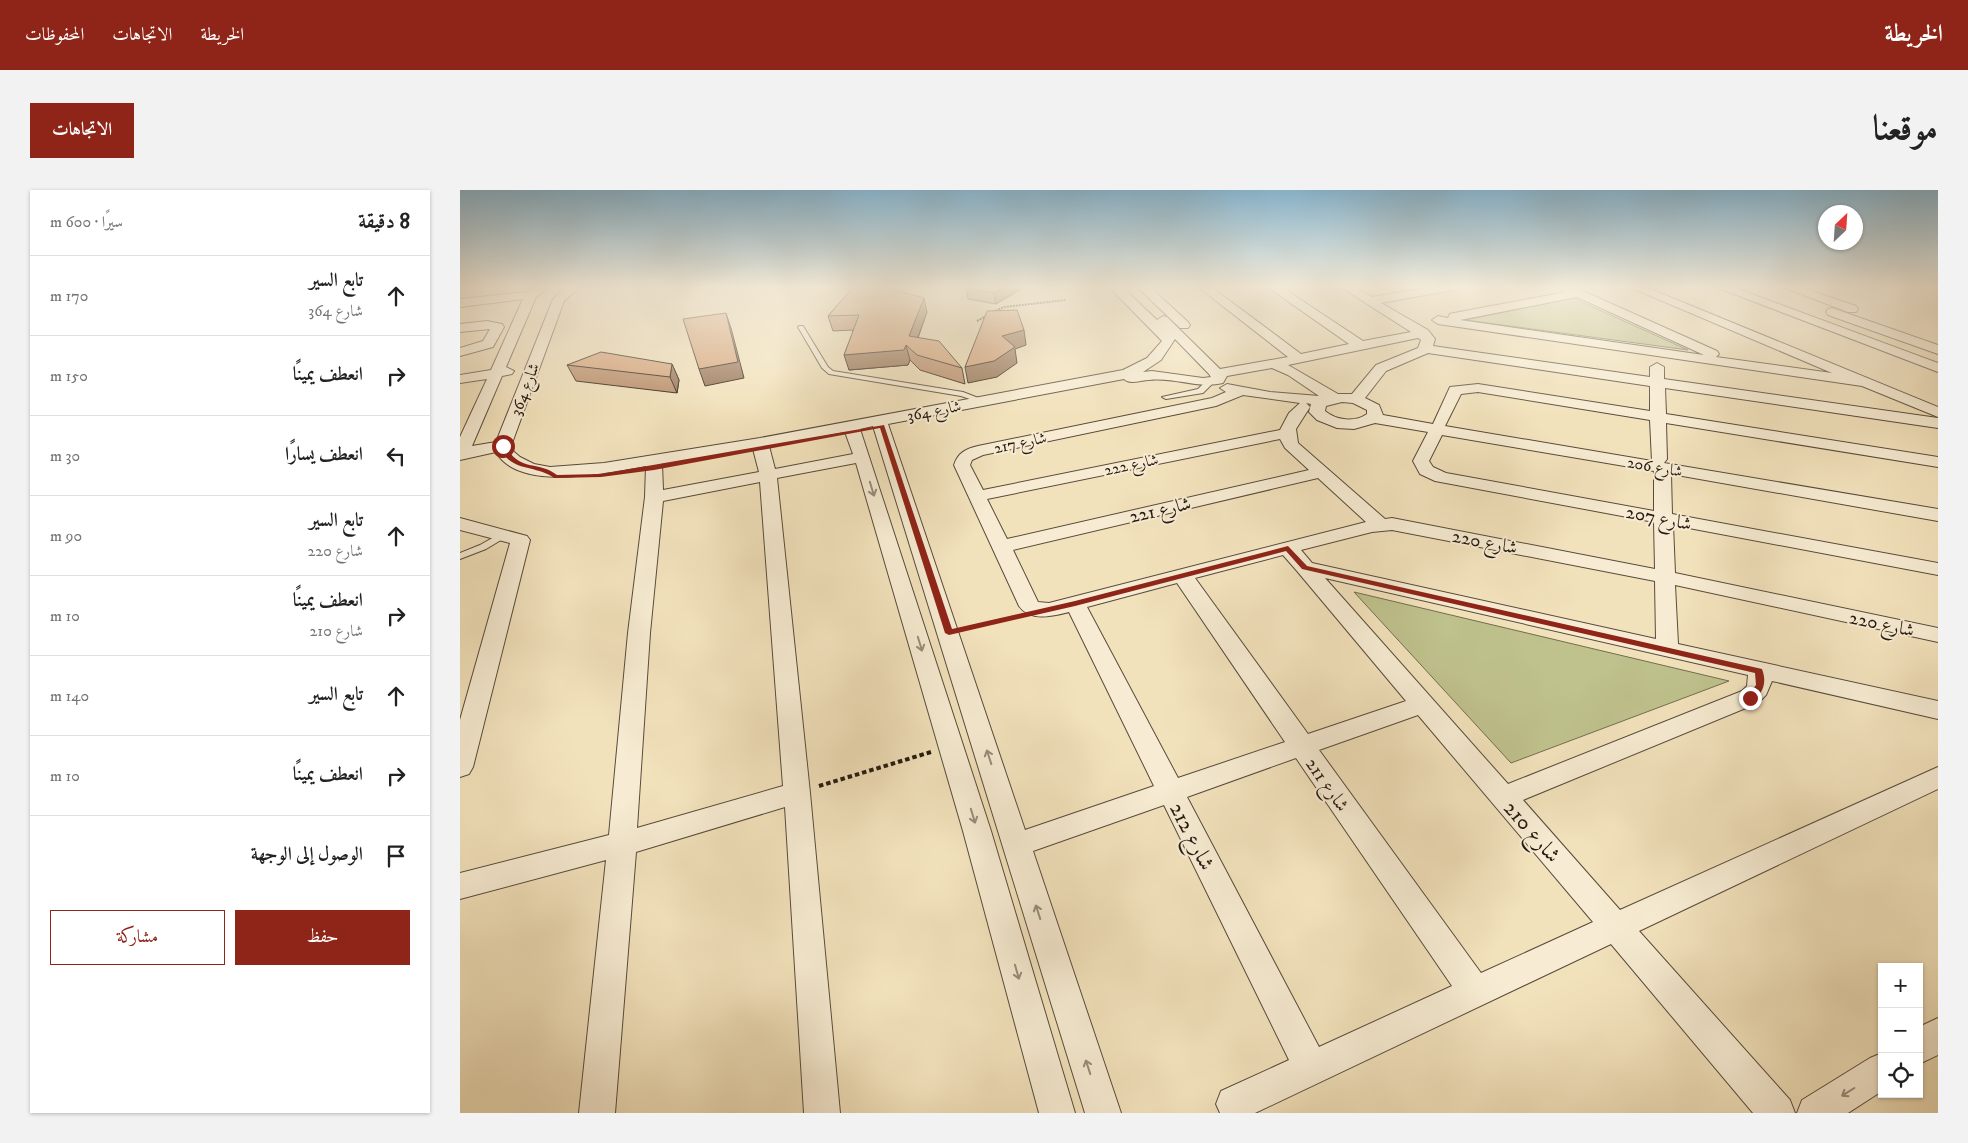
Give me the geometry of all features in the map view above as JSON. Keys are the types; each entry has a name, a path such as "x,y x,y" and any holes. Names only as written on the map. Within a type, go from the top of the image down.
{"street":[{"path":"460,352 488,344 497,329"},
{"path":"503,446 460,454 468,422 495,377 516,329"},
{"name":"شارع 364","path":"548,329 503,446 505,453 514,462 529,468 550,472 556,477 601,476 1152,375 1215,378"},
{"name":"شارع 364","path":"881,424 982,401 1127,374 1150,363 1161,355 1169,341 1168,336 1162,329"},
{"path":"1166,329 1215,378 1241,391 1319,404 1356,399 1370,405 1374,415 1366,422 1348,424 1328,420 1319,404 1293,372 1273,364"},
{"path":"1190,329 1206,344"},
{"path":"1260,329 1300,359"},
{"path":"1336,329 1362,347"},
{"path":"1417,329 1428,339 1426,349"},
{"path":"1496,329 1657,354 1865,382"},
{"path":"1658,329 1734,364"},
{"path":"1737,329 1938,412"},
{"path":"1836,329 1937,366"},
{"path":"1843,329 1937,366"},
{"path":"1881,329 1906,338 1937,343"},
{"path":"1900,329 1937,343"},
{"path":"1215,378 1235,370 1362,347 1423,333"},
{"path":"1356,399 1380,368 1426,349 1938,423"},
{"path":"1657,354 1667,650"},
{"path":"1220,358 1235,370"},
{"path":"460,385 532,371"},
{"path":"460,378 495,377"},
{"path":"1438,426 1452,393 1455,390 1469,388 1938,462"},
{"name":"شارع 217","path":"1038,610 1027,603 1000,547 962,465 965,457 971,453 1216,402 1241,391"},
{"path":"1270,396 1319,404"},
{"path":"1319,404 1290,421 1286,433 1291,445 1381,525"},
{"name":"شارع 206","path":"1374,415 1660,463 1938,506"},
{"path":"881,424 1103,1113"},
{"name":"شارع 207","path":"1438,426 1421,461 1426,470 1433,474 1938,569"},
{"path":"852,429 951,746 1057,1113"},
{"name":"شارع 222","path":"977,496 1286,433"},
{"path":"760,446 768,475 797,793 822,1113"},
{"path":"654,498 862,457"},
{"name":"شارع 206","path":"1660,463 1938,515"},
{"path":"596,1113 622,844 639,633 654,498 654,465"},
{"name":"شارع 221","path":"1000,547 1320,472"},
{"path":"460,524 520,540 460,767"},
{"name":"شارع 220","path":"1038,610 1075,603 1182,576 1296,558 1381,525 1414,527 1665,577 1938,635"},
{"path":"1296,558 1667,650 1938,710"},
{"name":"شارع 210","path":"1296,558 1778,1113"},
{"name":"شارع 211","path":"1182,576 1475,992"},
{"name":"شارع 212","path":"1075,603 1311,1068"},
{"path":"1503,797 1750,698 1757,692 1760,685 1759,671"},
{"path":"1017,845 1423,704"},
{"path":"1234,1104 1938,777"},
{"path":"460,886 622,844 797,793"},
{"path":"1923,1044 1938,1035"},
{"path":"1815,1113 1878,1073"}],"lane":[{"path":"802,329 825,368 831,373 971,396 982,401"},
{"path":"1166,397 1200,391 1215,378"},
{"path":"460,556 503,535"}],"path":[{"path":"949,633 1038,610"},
{"path":"797,793 951,746"}],"green space":[{"path":"1532,329 1642,329 1688,350"},
{"path":"1354,592 1729,681 1511,763"}],"building":[{"path":"686,329 730,329 738,362 699,369"},
{"path":"854,329 912,329 909,336 939,341 962,368 917,355 906,345 904,350 844,355"},
{"path":"980,329 1024,329 1002,336 1015,347 994,361 965,367"},
{"path":"601,352 672,364 670,377 567,365"}],"route":[{"path":"503,446 505,453 514,462 529,468 550,472 556,477 601,476 882,426 949,633 1041,610 1049,610 1288,548 1304,567 1759,671 1761,677 1760,685 1757,692 1750,698"}]}
